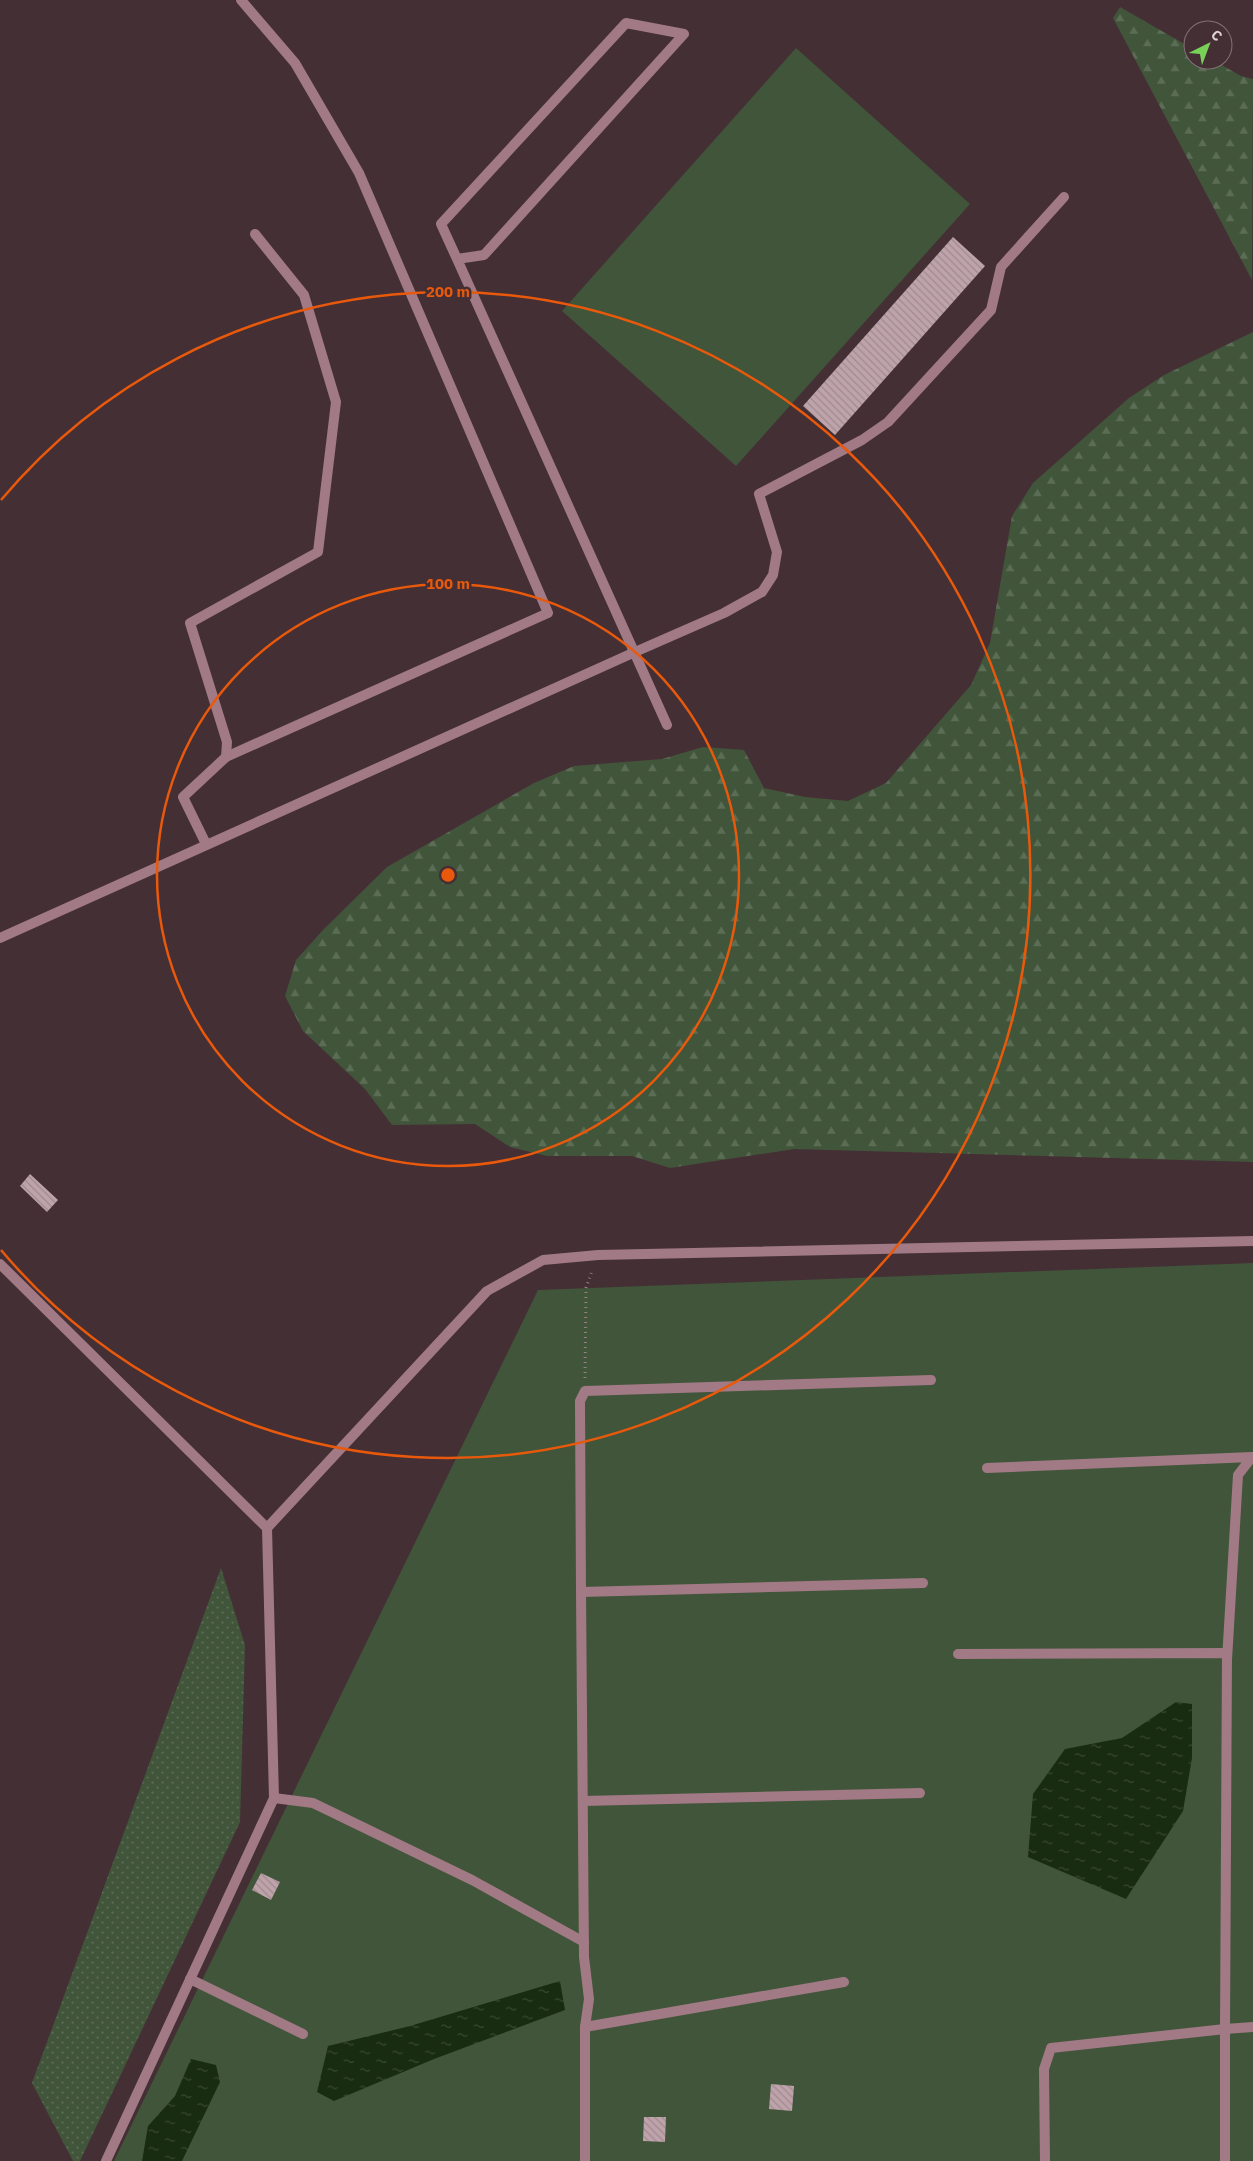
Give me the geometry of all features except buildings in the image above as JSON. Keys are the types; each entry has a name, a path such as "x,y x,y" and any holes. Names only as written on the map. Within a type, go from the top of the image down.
{"street":[{"path":"206,844 183,797 226,757 548,613 359,173 295,63 241,0"},
{"path":"457,260 484,255 684,34 626,23 441,224 457,260 635,652 667,725"},
{"path":"0,938 724,613 762,592 773,575 777,552 758,494 862,440 888,422 991,310 1002,267 1064,197"},
{"path":"226,757 227,742 190,623 318,552 336,402 304,295 255,234"},
{"path":"267,1528 487,1291 543,1260 598,1255 1253,1241"},
{"path":"0,1264 267,1528 274,1798 106,2161"},
{"path":"586,2161 585,2027 589,1999 584,1942 580,1400 585,1391 932,1380"},
{"path":"987,1468 1253,1458"},
{"path":"1227,1663 1238,1475 1253,1458"},
{"path":"582,1592 923,1583"},
{"path":"958,1654 1227,1653 1225,2161"},
{"path":"583,1801 920,1794"},
{"path":"274,1798 313,1803 472,1880 584,1942"},
{"path":"190,1979 303,2034"},
{"path":"585,2027 844,1982"},
{"path":"1046,2161 1044,2068 1051,2048 1253,2027"}],"path":[{"path":"585,1391 586,1288 598,1255"}],"green space":[{"path":"1120,7 1183,43 1183,70 1230,70 1241,76 1253,79 1252,280 1113,18"},
{"path":"796,48 970,204 736,466 562,311"},
{"path":"1253,332 1253,1162 794,1149 670,1168 632,1156 547,1156 510,1147 475,1124 392,1125 365,1089 303,1031 285,996 296,960 323,930 387,867 534,783 574,766 662,759 703,747 744,750 764,788 805,797 848,801 886,783 971,685 990,643 1012,516 1033,483 1129,398 1164,375"},
{"path":"1253,1263 1253,2161 114,2161 538,1290"},
{"path":"221,1568 245,1645 240,1822 80,2161 73,2161 32,2083"}],"water":[{"path":"1176,1702 1192,1704 1192,1758 1183,1811 1126,1899 1028,1857 1033,1794 1065,1749 1122,1738"},
{"path":"560,1981 565,2010 434,2059 334,2101 317,2092 328,2046 410,2026"},
{"path":"191,2059 216,2065 220,2082 182,2161 142,2161 148,2126 175,2096"}]}
